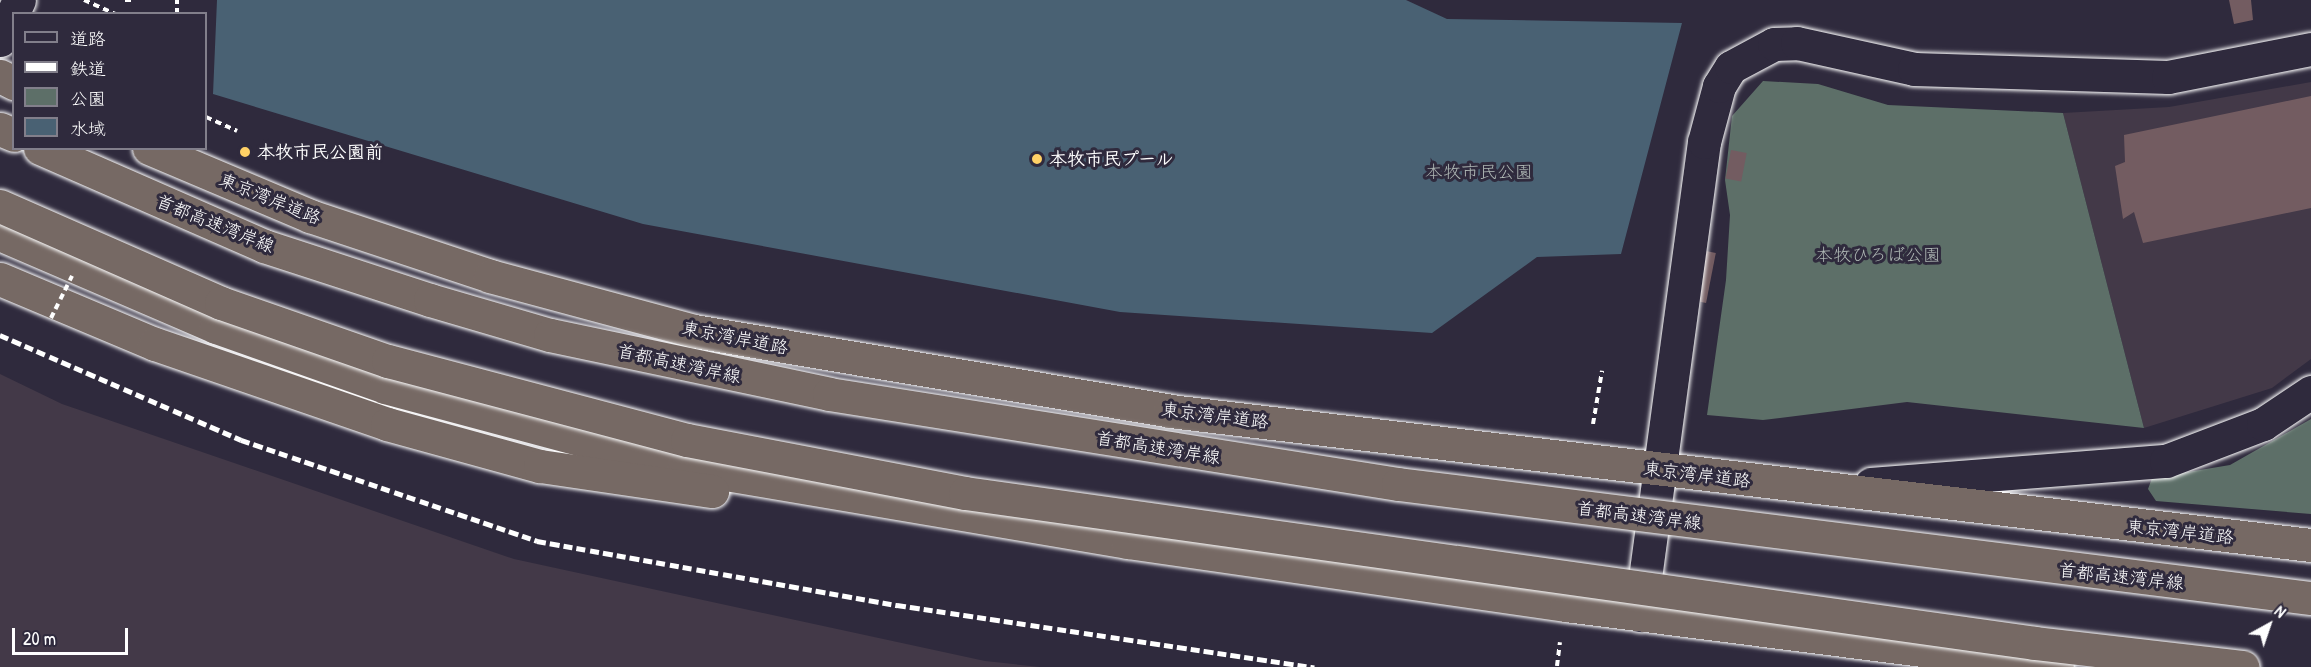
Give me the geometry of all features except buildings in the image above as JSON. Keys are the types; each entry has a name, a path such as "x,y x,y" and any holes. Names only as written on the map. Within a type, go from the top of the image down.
{"highway":[{"name":"首都高速湾岸線","path":"45,150 264,246 430,300 550,335 829,394 1398,484 2311,598"},
{"name":"東京湾岸道路","path":"153,150 344,228 490,276 694,331 1170,411 1800,488 2311,545"},
{"path":"0,206 221,303 376,357 543,406 687,440 1034,503 2243,667"},
{"path":"0,234 216,327 385,387 684,467 926,509 1640,615 2057,667"},
{"path":"0,279 155,344 387,423 540,466 627,483 926,509"}],"street":[{"path":"0,40 12,15"},
{"path":"1640,615 1704,142 1719,87 1731,67 1753,53 1797,43 1914,69 2168,77 2311,49"},
{"path":"1800,488 2021,476 2166,461 2263,424 2311,392"}],"path":[{"path":"84,0 111,12"},
{"path":"125,0 136,0"},
{"path":"207,117 237,131"}],"shaded area":[{"path":"2311,82 2311,359 2272,388 2144,428 2063,113 2169,107"},
{"path":"0,374 62,404 514,559 985,661 1040,667 0,667"}],"green space":[{"name":"本牧ひろば公園","path":"1763,81 1818,84 1888,105 2063,113 2144,428 1907,402 1763,420 1707,415 1726,280 1730,215 1725,180 1732,116"},
{"path":"2311,419 2311,514 2156,501 2148,489 2152,478 2230,465"}],"water":[{"name":"本牧市民プール","path":"217,0 1406,0 1447,19 1682,23 1621,254 1537,257 1432,333 1120,312 643,224 213,94"}],"railway":[{"path":"0,335 241,440 537,541 897,605 1314,667"}],"place":[{"name":"本牧市民公園前","path":"245,152"},
{"name":"本牧市民プール","path":"1037,159"}],"park label":[{"name":"本牧市民公園","path":"1479,172"}]}
